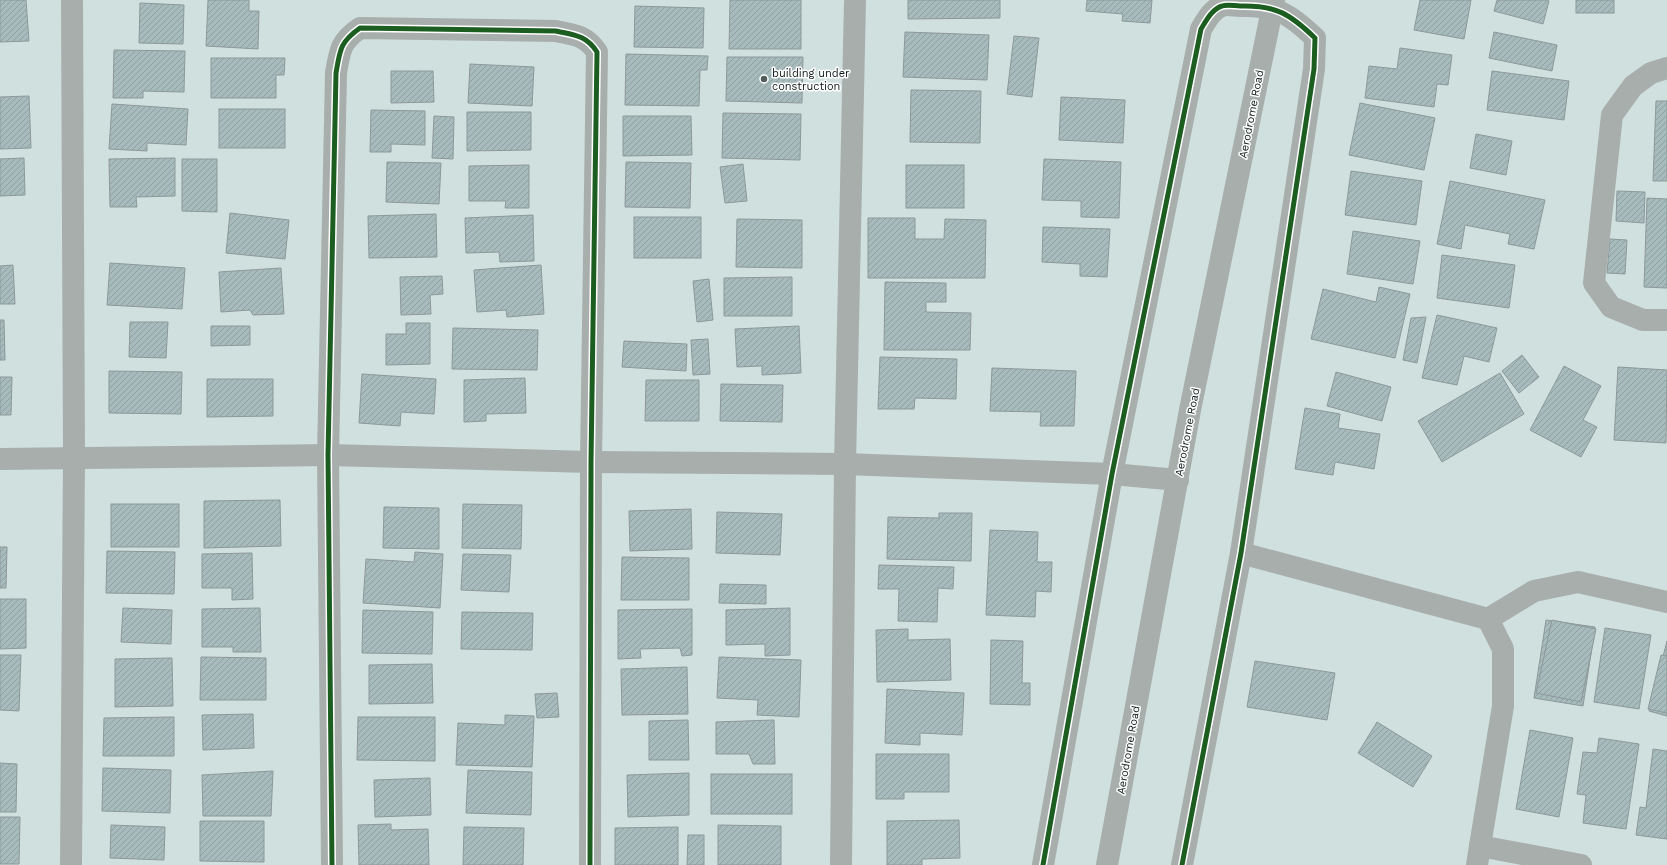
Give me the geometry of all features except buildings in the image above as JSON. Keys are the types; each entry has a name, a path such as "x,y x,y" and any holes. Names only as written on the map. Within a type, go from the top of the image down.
{"street":[{"path":"71,865 74,458 72,0"},
{"path":"841,865 845,464 855,0"},
{"path":"1043,865 1112,474 1201,29 1208,16 1222,6 1273,4 1296,21 1315,38 1314,69 1241,553 1182,865"},
{"name":"Aerodrome Road","path":"1107,865 1178,480 1273,4"},
{"path":"332,865 328,456 336,73 341,48 348,36 360,28 556,31 579,36 590,42 597,52 591,462 590,865"},
{"path":"1667,68 1651,73 1632,86 1612,115 1594,283 1611,307 1643,320 1667,320"},
{"path":"0,459 328,456 591,462 845,464 1112,474 1178,480"},
{"path":"1241,553 1488,619 1534,591 1578,582 1667,602"},
{"path":"1488,619 1504,650 1503,706 1479,855 1581,865"}],"cycle path":[{"path":"1043,865 1112,474 1201,29 1215,10 1222,6 1253,6 1273,9 1290,17 1315,38 1314,69 1241,553 1182,865"},
{"path":"332,865 328,455 336,73 342,47 348,38 360,28 556,31 584,39 593,46 597,52 591,462 590,865"}],"place":[{"name":"building under construction","path":"764,79"}]}
